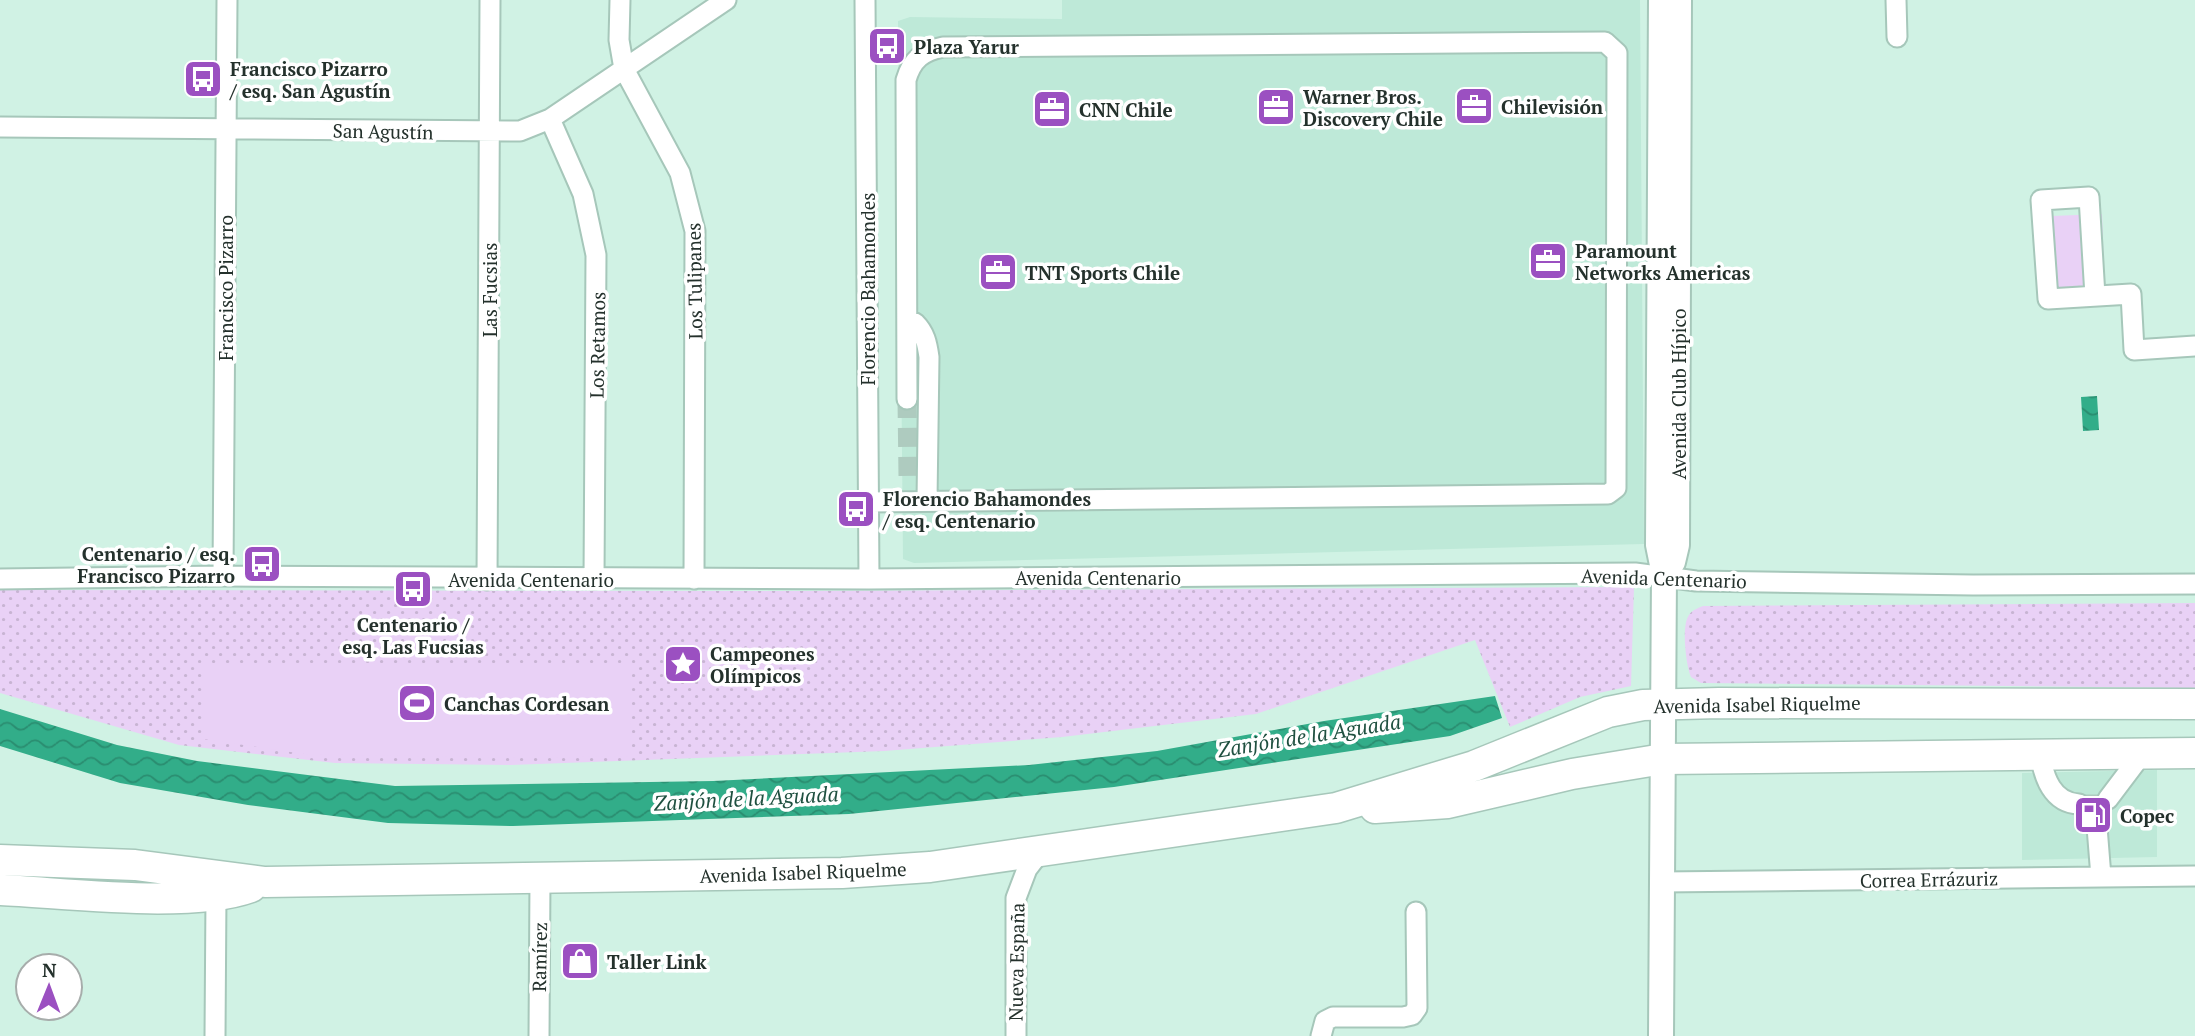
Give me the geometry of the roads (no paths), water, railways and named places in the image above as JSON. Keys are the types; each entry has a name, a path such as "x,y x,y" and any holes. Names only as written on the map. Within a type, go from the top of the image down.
{"highway":[{"name":"Avenida Isabel Riquelme","path":"1336,808 1474,766 1591,717 1627,708 1663,704 2195,704"},
{"name":"Avenida Isabel Riquelme","path":"0,860 135,865 265,882 880,872 1040,852 1336,808 1448,803 1572,774 1663,759 2195,753"},
{"name":"Avenida Isabel Riquelme","path":"0,890 162,896 216,895 265,882"}],"main road":[{"name":"Avenida Club Hípico","path":"1661,0 1669,190 1668,405 1658,545 1664,575 1661,1036"},
{"name":"Avenida Club Hípico","path":"1669,190 1679,0"}],"street":[{"name":"Francisco Pizarro","path":"223,576 227,0"},
{"name":"Las Fucsias","path":"487,580 491,0"},
{"name":"Los Tulipanes","path":"620,0 620,40 624,69 680,173 695,231 694,579"},
{"name":"San Agustín","path":"0,127 520,131 550,118 726,0"},
{"name":"Florencio Bahamondes","path":"865,0 869,579"},
{"path":"1896,0 1897,37"},
{"path":"869,502 1608,494 1616,488 1617,53 1605,42 943,47 929,50 918,56 906,80 907,399"},
{"name":"Los Retamos","path":"550,118 583,194 596,255 594,579"},
{"path":"2095,296 2089,197 2041,200 2048,299 2131,294 2134,350 2195,346"},
{"path":"907,323 915,323 927,340 928,500"},
{"name":"Avenida Centenario","path":"0,579 223,576 487,580 1664,575 1706,581 1973,585 2195,584"},
{"path":"2108,799 2142,754"},
{"path":"2040,755 2047,781 2056,795 2066,802 2079,804"},
{"path":"2097,827 2101,877"},
{"name":"Nueva España","path":"1016,1036 1016,898 1027,869 1040,852"},
{"name":"Correa Errázuriz","path":"1662,882 2195,876"},
{"name":"Ramírez","path":"538,1036 540,879"},
{"path":"215,1036 216,895"},
{"path":"1321,1036 1325,1021 1333,1017 1403,1017 1417,1008 1416,912"}],"water":[{"path":"2097,396 2099,430 2083,431 2081,397"},
{"name":"Zanjón de la Aguada","path":"1495,696 1502,718 1450,736 1114,787 849,814 513,826 388,823 248,805 120,783 0,746 0,709 117,745 197,761 395,786 713,781 1029,765 1157,751 1324,721"}],"tunnel":[{"path":"907,399 908,476"},
{"path":"2079,804 2099,804 2108,799"}],"place":[{"name":"Plaza Yarur","path":"887,46"},
{"name":"Francisco Pizarro / esq. San Agustín","path":"203,79"},
{"name":"Chilevisión","path":"1474,106"},
{"name":"Warner Bros. Discovery Chile","path":"1276,107"},
{"name":"CNN Chile","path":"1052,109"},
{"name":"Paramount Networks Americas","path":"1548,261"},
{"name":"TNT Sports Chile","path":"998,272"},
{"name":"Florencio Bahamondes / esq. Centenario","path":"856,509"},
{"name":"Centenario / esq. Francisco Pizarro","path":"262,564"},
{"name":"Centenario / esq. Las Fucsias","path":"413,589"},
{"name":"Campeones Olímpicos","path":"683,664"},
{"name":"Canchas Cordesan","path":"417,703"},
{"name":"Copec","path":"2093,815"},
{"name":"Taller Link","path":"580,961"}]}
